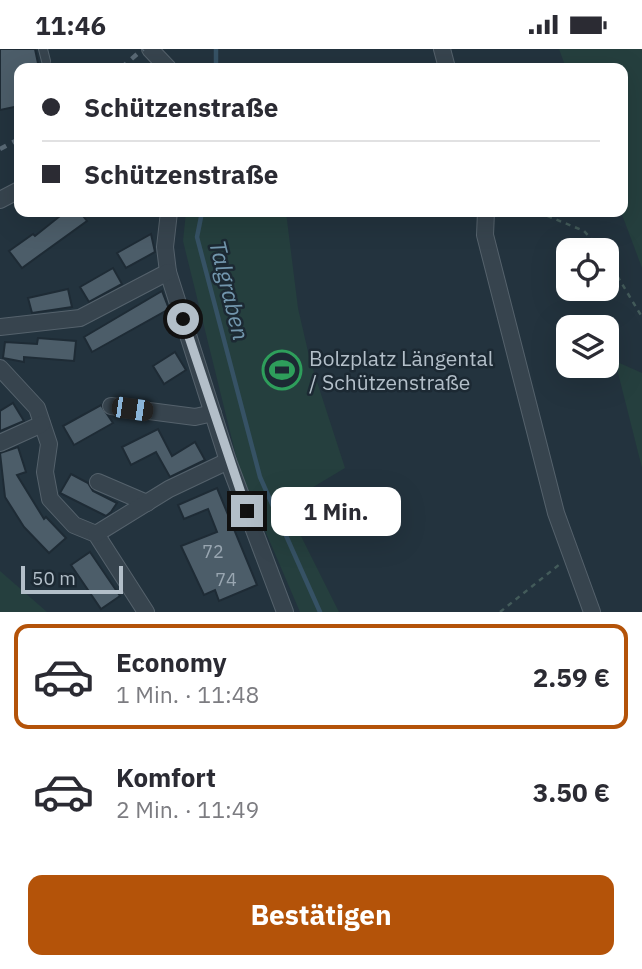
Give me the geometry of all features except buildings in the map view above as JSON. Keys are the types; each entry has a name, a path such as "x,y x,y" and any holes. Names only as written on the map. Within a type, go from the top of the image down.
{"street":[{"path":"150,49 163,63"},
{"path":"168,217 165,247 168,272 228,461 285,612"},
{"path":"486,217 485,235 519,376 556,513 592,612"},
{"path":"0,327 80,318 168,272"},
{"path":"0,368 37,408 49,444 45,472 50,499 74,525 96,534 146,612"},
{"path":"111,406 195,417 213,413"},
{"path":"0,443 42,424"},
{"path":"96,534 147,503 228,461"},
{"path":"98,482 147,503"}],"lane":[{"path":"43,49 46,61"}],"path":[{"path":"550,217 584,232 590,238"},
{"path":"619,279 642,317"},
{"path":"500,612 551,569"}],"green space":[{"path":"559,49 642,49 642,268 623,217 628,217 628,63 564,63"},
{"path":"185,217 287,217 298,308 310,360 345,468 285,504 339,612 300,612 240,472 183,241"},
{"path":"619,363 642,373 642,468 619,377"},
{"path":"0,571 47,612 0,612"}],"waterway":[{"name":"Talgraben","path":"216,49 216,63"},
{"name":"Talgraben","path":"201,217 197,237 260,477 320,612"}],"railway":[{"path":"127,63 143,49"},
{"path":"0,149 14,142"}],"place":[{"name":"Bolzplatz Längental / Schützenstraße","path":"282,370"}],"route":[{"path":"183,319 228,461 247,511"}]}
